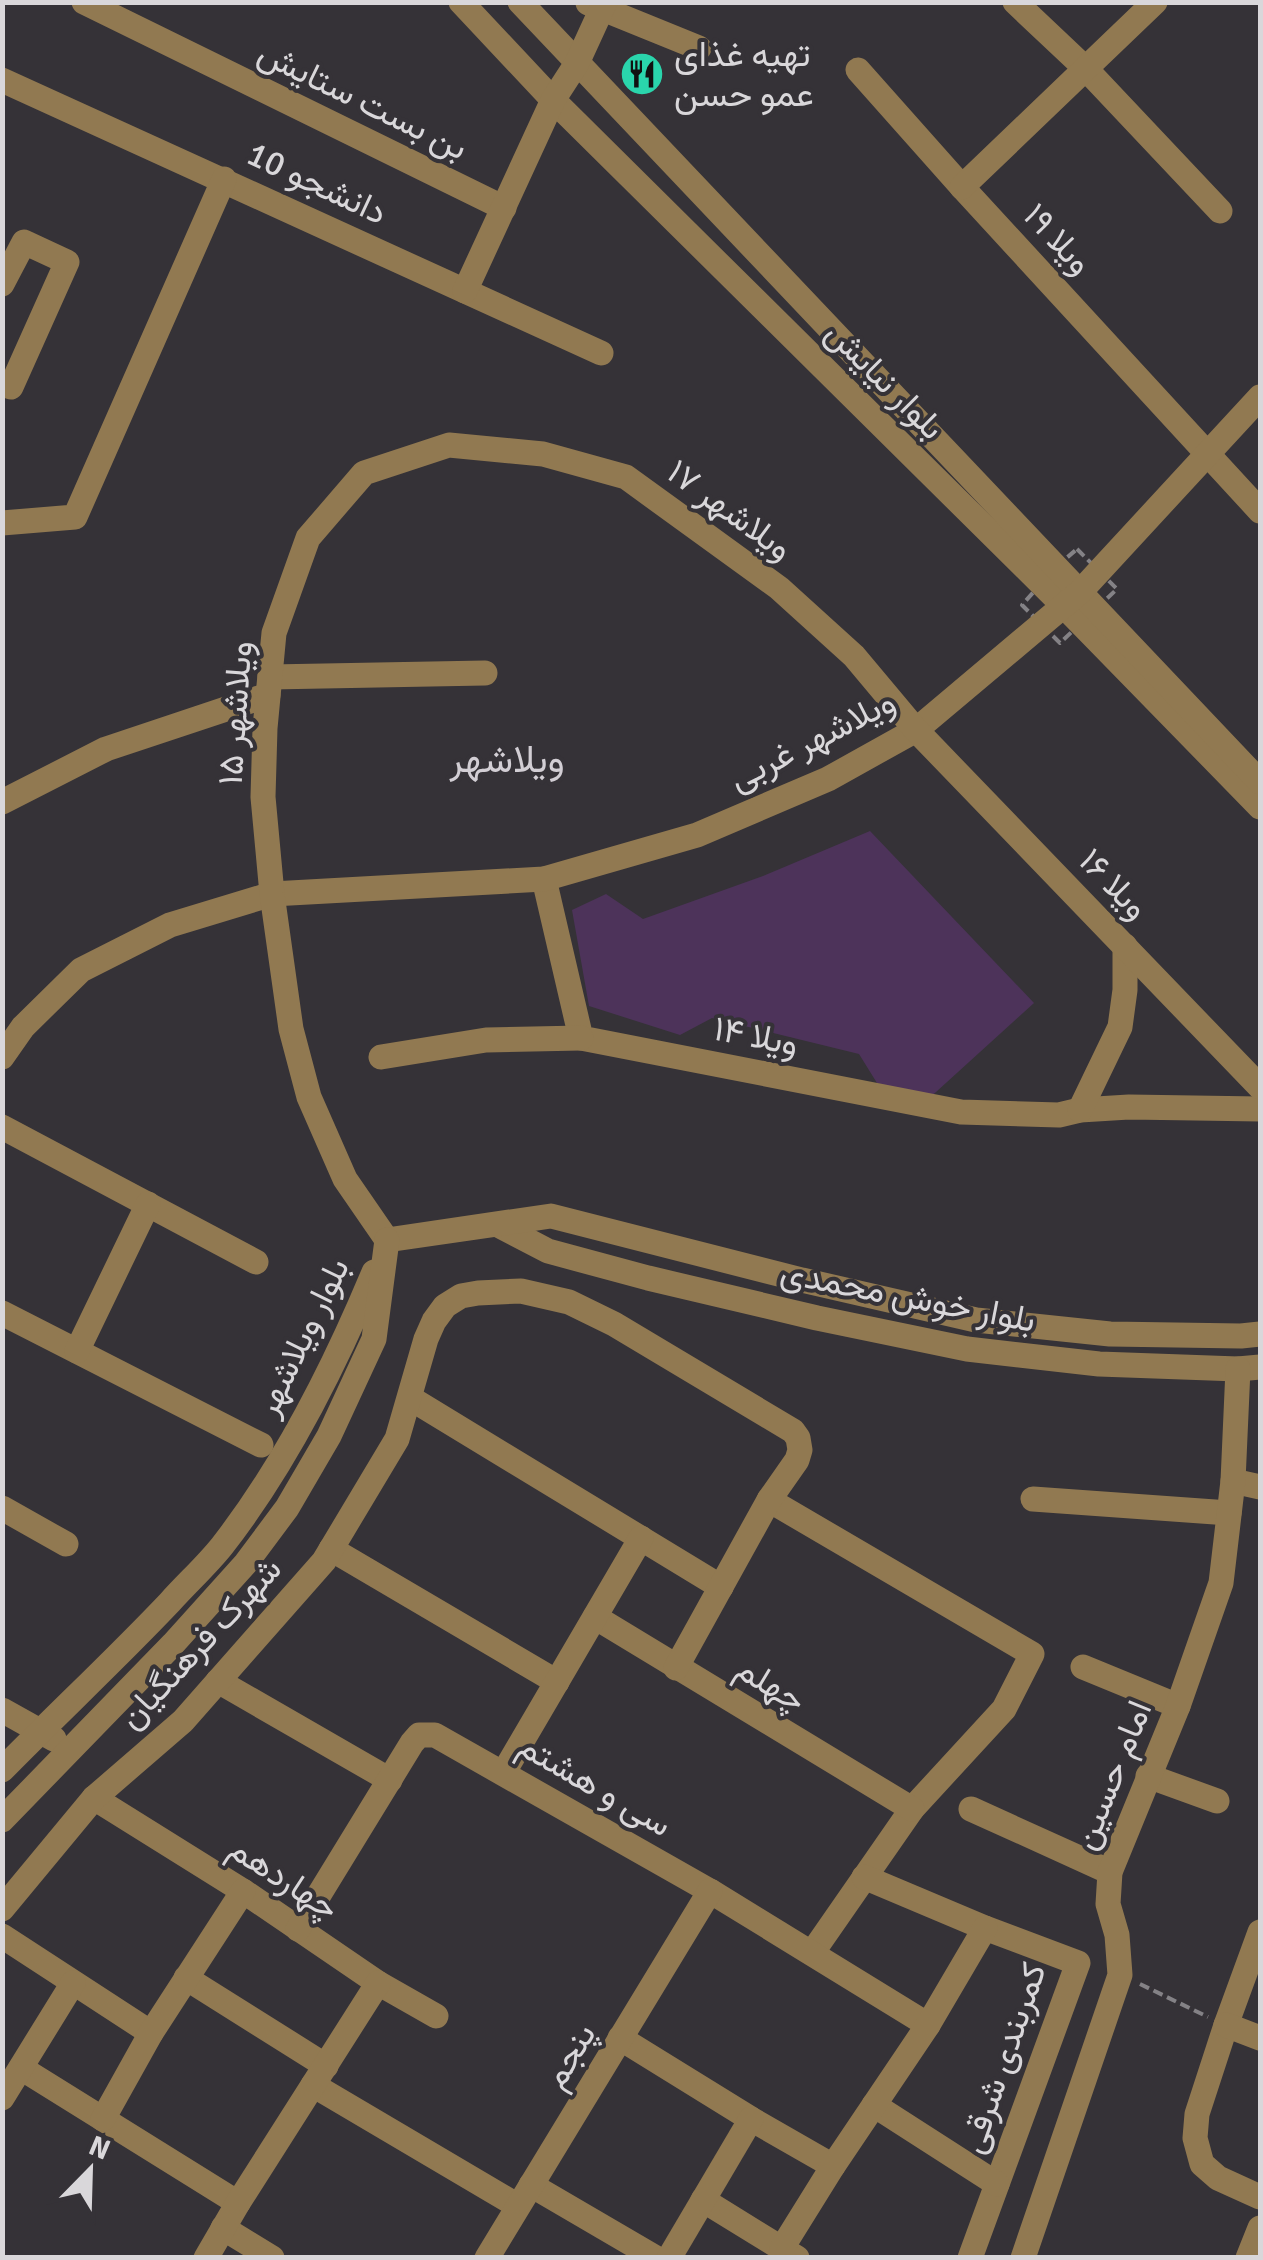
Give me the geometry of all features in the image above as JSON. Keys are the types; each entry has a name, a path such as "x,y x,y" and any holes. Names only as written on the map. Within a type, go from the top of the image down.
{"street":[{"name":"بن بست ستایش","path":"84,2 504,208"},
{"name":"بلوار نیایش","path":"461,2 553,100 877,421 1072,599 1260,782"},
{"name":"بلوار نیایش","path":"520,2 900,402 1260,807"},
{"path":"1015,2 1086,68 1220,211"},
{"path":"962,187 1155,2"},
{"path":"465,290 553,100 577,63 598,5 699,48"},
{"name":"۱۹ ویلا","path":"858,70 1260,512"},
{"name":"دانشجو 10","path":"2,80 601,353"},
{"path":"2,523 75,517 224,179"},
{"path":"701,246 728,221"},
{"path":"2,284 24,242 67,262 12,386 2,383"},
{"name":"ویلاشهر غربی","path":"2,1057 23,1027 82,970 170,924 272,894 544,879 697,835 828,779 916,730 1072,599 1260,397"},
{"path":"877,421 900,402"},
{"name":"ویلاشهر ۱۵","path":"387,1240 345,1179 309,1097 292,1029 272,894 263,797 269,686 274,633 308,538 364,473 449,445"},
{"name":"ویلاشهر ۱۷","path":"449,445 544,454 626,477 779,588 854,656 916,730"},
{"path":"2,802 106,749 269,686 485,673"},
{"name":"۱۶ ویلا","path":"916,730 1260,1087"},
{"path":"544,879 581,1038"},
{"path":"1080,1110 1120,1028 1125,946"},
{"name":"۱۴ ویلا","path":"381,1057 486,1040 581,1038 961,1112 1059,1115 1128,1107 1260,1109"},
{"path":"2,1127 256,1262"},
{"path":"77,1351 148,1204"},
{"name":"بلوار خوش محمدی","path":"498,1225 551,1216 976,1320 1110,1334 1260,1334"},
{"path":"387,1240 498,1225"},
{"name":"بلوار خوش محمدی","path":"498,1225 548,1251 648,1278 967,1349 1099,1364 1249,1368"},
{"name":"بلوار ویلاشهر","path":"2,1770 220,1549 261,1494 348,1334 387,1240"},
{"name":"بلوار ویلاشهر","path":"2,1820 173,1644 246,1563 286,1508 329,1436 374,1340 387,1240"},
{"path":"806,1315 816,1300 814,1283"},
{"name":"شهرک فرهنگیان","path":"2,1909 94,1798 182,1721 324,1561 398,1440 434,1321 461,1296 521,1292 568,1302 614,1324 794,1432 800,1450 798,1460 769,1500"},
{"path":"2,1313 261,1445"},
{"name":"امام حسین","path":"1023,2258 1120,1975 1117,1935 1108,1904 1110,1872 1178,1706 1222,1583 1249,1368"},
{"path":"410,1398 722,1587"},
{"path":"1233,1481 1260,1487"},
{"path":"1033,1499 1229,1513"},
{"path":"676,1668 769,1500 1032,1654 1004,1709 912,1809 812,1953"},
{"path":"2,1508 66,1544"},
{"path":"504,1772 641,1538"},
{"path":"332,1548 557,1682"},
{"name":"چهلم","path":"595,1617 912,1809"},
{"path":"1083,1667 1178,1706"},
{"path":"218,1681 390,1780"},
{"path":"2,1710 72,1749"},
{"name":"سی و هشتم","path":"298,1928 412,1744 426,1734 444,1738 710,1891 928,2025"},
{"path":"1148,1776 1217,1801"},
{"name":"چهاردهم","path":"94,1798 243,1891 378,1983 436,2016"},
{"path":"971,1808 1110,1872"},
{"name":"کمربندی شرقی","path":"864,1877 1078,1964 970,2258"},
{"path":"102,2119 151,2033 243,1891"},
{"name":"پنجم","path":"486,2258 710,1891"},
{"path":"703,2200 789,2253 832,2166 928,2025 985,1928"},
{"path":"1260,1932 1197,2114 1195,2138 1202,2164 1218,2178 1260,2197"},
{"path":"2,1936 151,2033"},
{"path":"186,1978 319,2075 524,2195 656,2258"},
{"path":"2,2098 73,1983"},
{"path":"206,2258 378,1983"},
{"path":"1226,2026 1260,2038"},
{"path":"620,2038 832,2166"},
{"path":"21,2068 238,2203"},
{"path":"874,2104 996,2184"},
{"path":"669,2258 751,2119"},
{"path":"222,2228 272,2258"},
{"path":"1248,2258 1260,2228"}],"path":[{"path":"1120,1975 1226,2026"}],"shaded area":[{"path":"870,831 1034,1003 925,1102 877,1083 859,1054 712,1018 680,1035 589,1006 572,910 606,894 643,919 763,876"}],"place":[{"name":"تهیه غذای عمو حسن","path":"642,74"}],"district":[{"name":"ویلاشهر","path":"507,759"}]}
